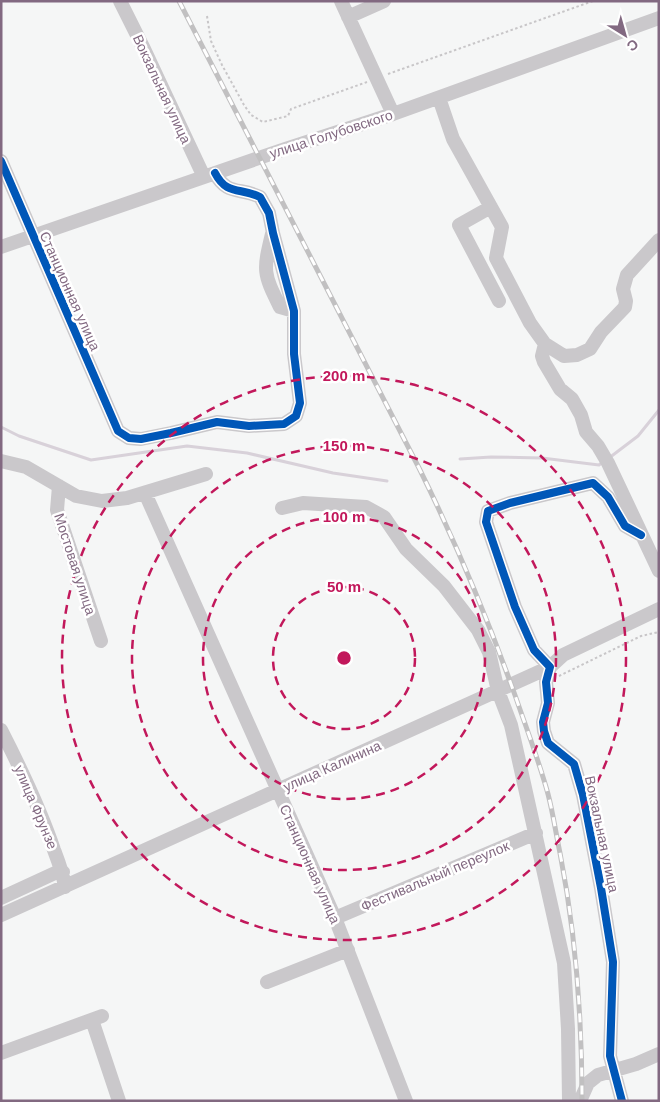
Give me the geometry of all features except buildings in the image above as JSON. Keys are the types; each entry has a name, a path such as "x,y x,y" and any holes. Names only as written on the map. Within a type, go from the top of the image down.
{"street":[{"name":"Вокзальная улица","path":"118,431 130,438 141,439 171,434 216,422 249,426 288,423 296,416 300,403 294,354 294,311 272,233 269,213 260,196 228,188 210,175 120,1"},
{"path":"341,1 393,114"},
{"path":"348,17 384,1"},
{"name":"улица Голубовского","path":"1,247 439,98 659,18"},
{"path":"439,98 453,139 502,227 496,258 530,323 544,344 564,356 577,355 590,348 601,332 624,307 626,301 623,289 627,275 659,240"},
{"name":"Станционная улица","path":"1,161 118,431"},
{"path":"491,207 459,225 499,301"},
{"path":"480,266 496,258"},
{"path":"544,344 542,356 544,362 560,389 572,399 581,415 586,432 606,459 659,571"},
{"path":"1,461 26,467 76,496 102,501 127,498 206,474"},
{"path":"550,667 534,650 515,607 486,522 488,511 510,503 593,483 608,496 625,526 641,536"},
{"name":"Мостовая улица","path":"59,486 57,510 101,641"},
{"name":"Станционная улица","path":"145,493 335,918 406,1101"},
{"path":"282,508 303,503 366,507 384,517 406,549 444,586 478,630 489,652 498,691 511,725 564,963 568,1029 569,1101"},
{"name":"улица Калинина","path":"1,915 550,667 564,655 659,609"},
{"name":"Вокзальная улица","path":"550,667 546,682 548,702 544,714 544,731 548,743 574,764 583,795 613,962 610,1056 622,1101"},
{"name":"улица Фрунзе","path":"1,730 31,788 50,834 63,872 65,887"},
{"name":"Фестивальный переулок","path":"335,918 536,834"},
{"path":"1,898 55,873 63,872"},
{"path":"267,982 348,950"},
{"path":"1,1053 97,1018 119,1101"},
{"path":"580,1101 588,1083 598,1075 636,1064 659,1054"}],"path":[{"path":"546,682 641,636 659,632"}],"waterway":[{"path":"609,458 638,436 659,410"},
{"path":"1,427 19,436 91,460 187,446 247,453 333,473 387,481"},
{"path":"460,459 491,457 542,458 599,465 604,461"}],"railway":[{"path":"179,1 433,496 483,610 505,669 548,794 566,884 577,977 582,1101"}],"cycle path":[{"path":"1,161 118,431 129,438 141,439 217,422 249,426 284,424 296,416 300,403 294,354 294,311 269,213 260,197 229,188 224,185 215,173"},
{"path":"622,1101 610,1056 613,962 583,795 574,764 548,743 543,722 548,703 546,682 550,667 534,650 515,607 486,522 488,511 510,503 593,483 608,497 625,526 641,535"}]}
